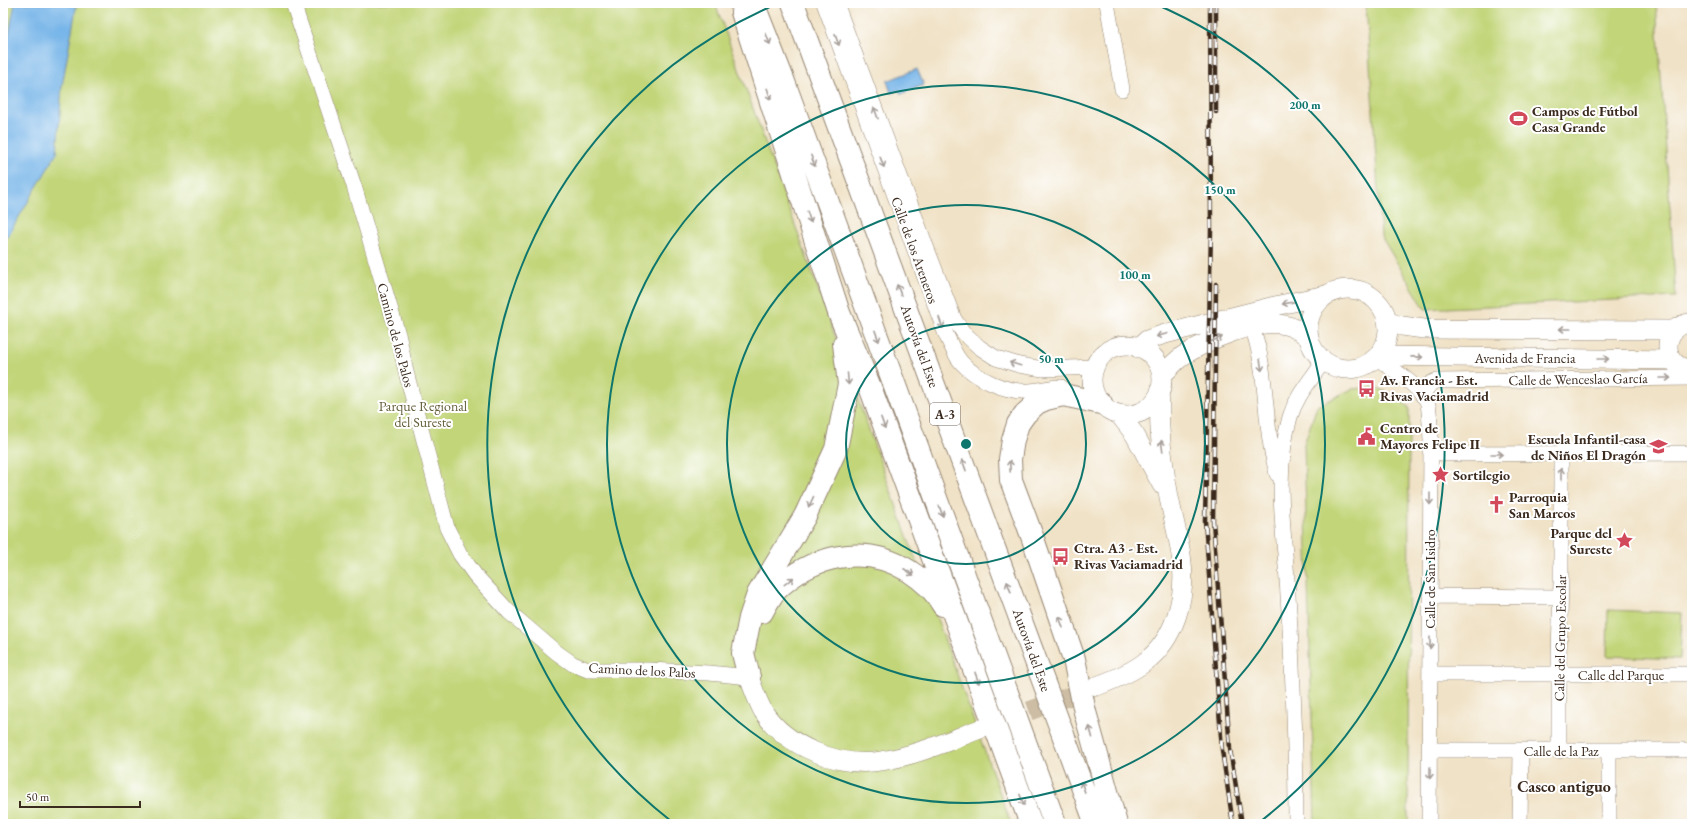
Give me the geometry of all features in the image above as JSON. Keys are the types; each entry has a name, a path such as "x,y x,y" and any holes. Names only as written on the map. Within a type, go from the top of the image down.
{"highway":[{"path":"742,3 742,10 839,313 870,387 1031,824"},
{"name":"A-3","path":"754,3 787,89 1055,824"},
{"name":"Autovía del Este","path":"793,3 1096,824"},
{"path":"749,677 743,653 750,618 758,594 805,516 836,449 849,384 839,313"},
{"path":"1105,402 1063,395 1037,403 1025,414 1018,424 1013,440 1010,459 1010,480 1032,536 1074,659 1085,712 1116,824"},
{"path":"749,677 758,620 775,592 806,568 833,558 866,555 896,563 924,582 940,599 963,641"}],"street":[{"name":"Camino de los Palos","path":"293,3 354,186 399,338 406,372 447,528 460,554 475,575 509,612 556,652 573,664 588,670 649,670 749,677"},
{"name":"Calle de los Areneros","path":"824,3 945,332 960,361 971,371 981,377 1012,390 1030,391 1067,386 1105,402"},
{"name":"Calle de los Areneros","path":"836,3 926,249 954,319 963,332 978,347 996,358 1019,365 1043,369 1095,367"},
{"path":"1107,3 1122,89"},
{"path":"1138,348 1147,340 1165,334 1275,306 1326,295 1343,289 1357,290 1366,293 1379,303 1384,310 1388,322 1387,340 1377,357 1366,365 1354,369 1335,367 1323,361 1313,349 1309,338 1308,326 1311,314 1317,304 1326,295"},
{"name":"Avenida de Francia","path":"1388,322 1402,326 1424,329 1674,330 1680,325 1692,323"},
{"path":"1162,375 1183,356 1199,346 1237,330 1272,323 1286,325 1309,338"},
{"path":"1252,327 1257,342 1266,398 1271,446 1280,486"},
{"path":"1671,360 1667,350 1668,339 1674,330"},
{"path":"1105,402 1131,415 1142,412 1152,405 1159,395 1162,383 1162,375 1155,360 1149,354 1138,348 1127,346 1113,349 1104,355 1095,367 1093,379 1105,402 1135,435 1169,498"},
{"name":"Avenida de Francia","path":"1377,357 1671,360 1683,369 1692,369"},
{"name":"Calle de San Isidro","path":"1377,357 1401,375 1422,395 1427,402 1431,439 1429,824"},
{"path":"1296,824 1296,737 1288,593 1280,511 1280,486 1286,434 1292,409 1303,389 1316,373 1323,361"},
{"name":"Calle de Wenceslao García","path":"1422,395 1431,383 1436,381 1692,378"},
{"path":"1097,686 1128,672 1146,661 1166,637 1178,612 1182,598 1182,563 1176,525 1169,498 1160,428 1161,408 1159,395"},
{"path":"1430,451 1446,454 1692,453"},
{"name":"Calle del Grupo Escolar","path":"1559,751 1558,675 1559,597 1561,582 1561,454"},
{"path":"1430,596 1559,597"},
{"name":"Calle del Parque","path":"1430,674 1692,674"},
{"path":"749,677 763,711 773,724 797,743 839,760 866,762 881,761 924,749 980,729"},
{"name":"Calle de la Paz","path":"1430,750 1692,750"},
{"path":"1609,750 1609,824"},
{"path":"1520,824 1521,751"}],"green space":[{"name":"Parque Regional del Sureste","path":"3,3 715,3 1011,824 3,824"},
{"name":"Campos de Fútbol Casa Grande","path":"1366,3 1656,3 1676,297 1425,309 1381,236"},
{"path":"1375,387 1389,393 1409,407 1408,824 1315,824 1304,444 1317,406 1352,389"},
{"path":"1608,610 1682,613 1680,659 1607,656"}],"water":[{"path":"15,3 77,3 62,86 57,153 3,244 3,64"},
{"path":"917,69 924,85 901,94 899,90 891,93 887,81"}],"tunnel":[{"path":"1002,721 1095,687"}],"railway":[{"path":"1210,3 1211,230 1205,521 1222,750 1233,824"},
{"path":"1216,3 1216,112"},
{"path":"1216,284 1213,521 1230,749 1242,824"}],"place":[{"name":"Campos de Fútbol Casa Grande","path":"1519,119"},
{"name":"Av. Francia - Est. Rivas Vaciamadrid","path":"1367,388"},
{"name":"Centro de Mayores Felipe II","path":"1367,436"},
{"name":"Escuela Infantil-casa de Niños El Dragón","path":"1659,447"},
{"name":"Sortilegio","path":"1440,475"},
{"name":"Parroquia San Marcos","path":"1496,505"},
{"name":"Parque del Sureste","path":"1625,541"},
{"name":"Ctra. A3 - Est. Rivas Vaciamadrid","path":"1061,556"}],"district":[{"name":"Casco antiguo","path":"1564,786"}]}
